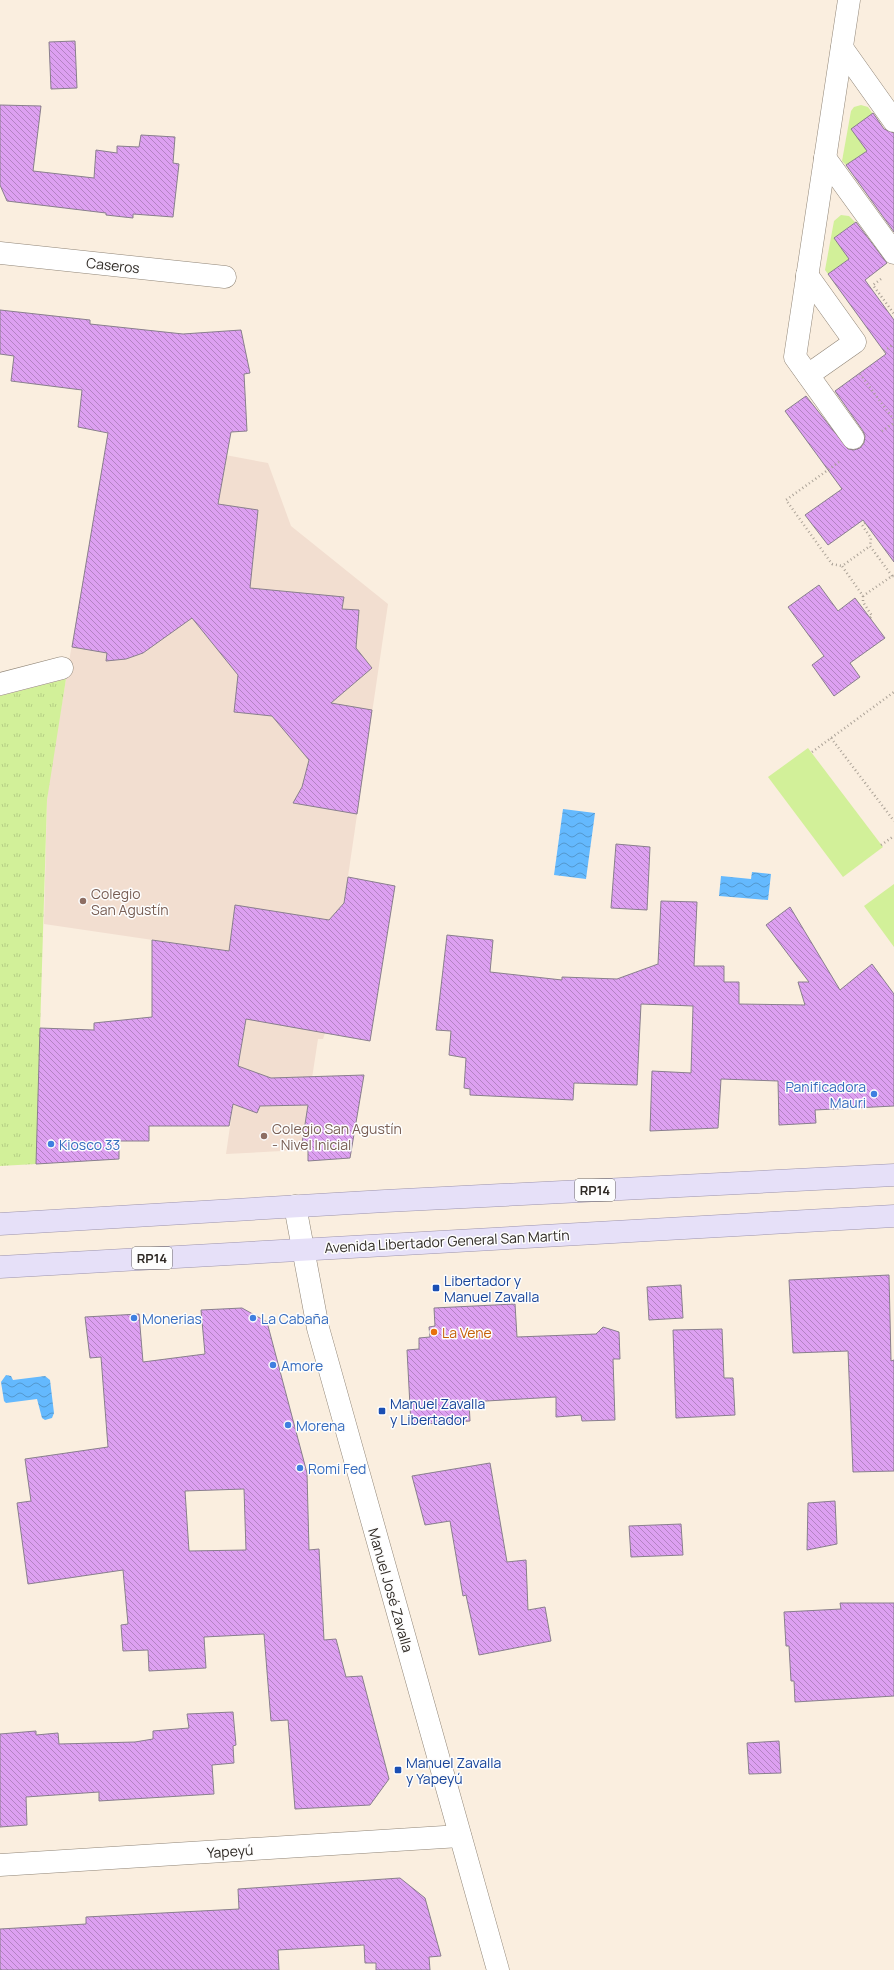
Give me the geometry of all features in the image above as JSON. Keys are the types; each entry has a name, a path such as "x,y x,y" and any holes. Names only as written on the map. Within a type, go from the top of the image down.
{"main road":[{"name":"RP14","path":"0,1224 295,1206 894,1175"},
{"name":"Avenida Libertador General San Martín","path":"0,1267 894,1216"}],"street":[{"path":"849,0 795,357 853,438"},
{"path":"842,48 894,121"},
{"path":"825,158 894,253"},
{"name":"Caseros","path":"0,253 225,277"},
{"path":"807,275 855,342 808,375"},
{"path":"0,684 62,668"},
{"name":"Manuel José Zavalla","path":"295,1206 318,1328 498,1970"},
{"name":"Yapeyú","path":"0,1865 460,1836"}],"path":[{"path":"884,278 873,285 894,314"},
{"path":"857,370 894,421 877,435"},
{"path":"842,460 786,500 832,564 842,566 863,596 862,602 872,616 870,618"},
{"path":"863,596 893,576 870,546 871,538 862,525 865,523"},
{"path":"842,566 870,546"},
{"path":"812,752 894,692"},
{"path":"831,738 894,821"},
{"path":"881,845 894,836"}],"shaded area":[{"path":"108,433 268,463 291,526 388,604 325,1033 323,1039 318,1039 301,1150 226,1154 255,955 44,924 47,800 49,779"}],"green space":[{"path":"861,105 868,107 873,114 867,151 846,165 842,161 851,111 854,107"},
{"path":"841,215 849,216 855,222 834,238 849,259 828,274 825,270 834,221"},
{"path":"66,679 47,800 36,1164 0,1166 0,696"},
{"path":"808,748 883,847 843,877 768,777"},
{"path":"894,884 894,947 864,906"}],"water":[{"path":"563,809 595,813 586,879 554,875"},
{"path":"752,872 771,874 768,900 719,896 721,876 751,879"},
{"path":"6,1375 11,1376 13,1380 45,1376 50,1380 54,1413 52,1418 45,1420 42,1418 37,1399 6,1403 4,1401 1,1382"}],"building":[{"path":"75,41 77,88 51,89 49,42"},
{"path":"0,105 41,106 33,171 94,178 96,150 117,153 117,146 139,147 141,135 175,137 173,163 179,164 173,217 133,214 133,218 106,215 106,213 7,201 0,185"},
{"path":"873,113 884,129 894,133 894,232 846,165 867,151 851,129"},
{"path":"856,222 887,263 865,280 894,320 894,562 863,520 828,545 805,515 842,489 785,411 806,396 848,449 854,450 860,448 864,443 865,436 863,431 835,391 886,354 828,274 849,259 834,238"},
{"path":"0,310 90,320 90,324 183,334 241,330 250,373 244,374 247,431 231,432 218,504 258,510 250,588 344,597 342,609 359,610 356,648 372,668 331,703 372,710 357,814 293,803 302,787 309,760 272,716 234,712 238,675 192,618 143,653 126,659 106,661 107,653 72,647 108,433 78,427 82,390 11,381 14,356 0,354"},
{"path":"819,585 838,611 855,598 885,638 850,663 860,677 834,696 812,665 824,656 788,607"},
{"path":"616,844 650,847 647,910 611,908"},
{"path":"348,877 395,886 370,1041 246,1019 238,1066 271,1078 364,1075 350,1158 308,1161 308,1150 301,1150 308,1105 260,1106 257,1113 233,1104 229,1126 149,1126 149,1141 119,1141 119,1159 36,1164 40,1028 94,1030 94,1023 152,1017 152,940 229,951 235,905 329,920 344,903"},
{"path":"661,901 697,902 694,966 724,966 724,982 739,982 739,1004 805,1005 798,982 809,982 766,925 790,907 840,990 872,964 894,994 894,1106 815,1110 816,1123 779,1125 778,1081 721,1079 718,1128 650,1131 652,1071 691,1073 693,1006 641,1004 637,1085 574,1083 573,1100 470,1095 470,1089 464,1088 466,1058 449,1055 451,1031 436,1030 447,935 493,940 490,972 562,980 562,977 617,979 658,964"},
{"path":"889,1275 891,1361 894,1360 894,1471 853,1472 848,1351 793,1353 789,1280"},
{"path":"681,1285 683,1318 649,1320 647,1287"},
{"path":"515,1304 517,1337 596,1334 603,1327 619,1332 620,1359 613,1359 615,1420 582,1421 581,1415 556,1417 556,1397 469,1402 470,1421 411,1425 407,1350 419,1349 419,1338 430,1337 429,1327 435,1326 434,1308"},
{"path":"242,1308 267,1322 307,1473 309,1550 319,1549 324,1640 336,1639 346,1677 362,1676 389,1779 370,1805 295,1809 288,1720 271,1721 264,1634 204,1637 206,1668 149,1671 148,1650 123,1651 121,1625 128,1624 123,1570 28,1584 17,1503 31,1501 25,1459 108,1447 101,1357 90,1358 85,1317 139,1314 143,1362 205,1354 201,1310","holes":["244,1489 246,1550 189,1551 185,1491"]},
{"path":"722,1329 724,1378 733,1378 735,1415 676,1418 673,1330"},
{"path":"490,1463 507,1562 526,1560 528,1610 545,1607 551,1641 479,1655 466,1595 463,1596 450,1521 425,1525 412,1476"},
{"path":"835,1501 837,1544 807,1550 808,1503"},
{"path":"681,1524 683,1555 631,1557 629,1526"},
{"path":"840,1603 894,1603 894,1696 795,1702 794,1681 791,1681 789,1646 786,1646 784,1612 841,1609"},
{"path":"233,1712 236,1745 233,1746 234,1763 212,1765 214,1794 99,1801 99,1792 26,1797 27,1825 0,1827 0,1734 36,1731 36,1735 58,1733 59,1744 135,1742 153,1739 153,1731 189,1728 187,1714"},
{"path":"779,1741 781,1773 749,1774 747,1743"},
{"path":"400,1878 425,1898 441,1956 429,1957 430,1970 376,1970 376,1963 365,1963 364,1945 278,1950 279,1970 0,1970 0,1929 86,1924 86,1917 239,1909 238,1889"}],"place":[{"name":"Colegio San Agustín","path":"83,901"},
{"name":"Panificadora Mauri","path":"874,1094"},
{"name":"Colegio San Agustín - Nivel Inicial","path":"264,1136"},
{"name":"Kiosco 33","path":"51,1144"},
{"name":"Libertador y Manuel Zavalla","path":"436,1288"},
{"name":"Monerias","path":"134,1318"},
{"name":"La Cabaña","path":"253,1318"},
{"name":"La Vene","path":"434,1332"},
{"name":"Amore","path":"273,1365"},
{"name":"Manuel Zavalla y Libertador","path":"382,1411"},
{"name":"Morena","path":"288,1425"},
{"name":"Romi Fed","path":"300,1468"},
{"name":"Manuel Zavalla y Yapeyú","path":"398,1770"}]}
